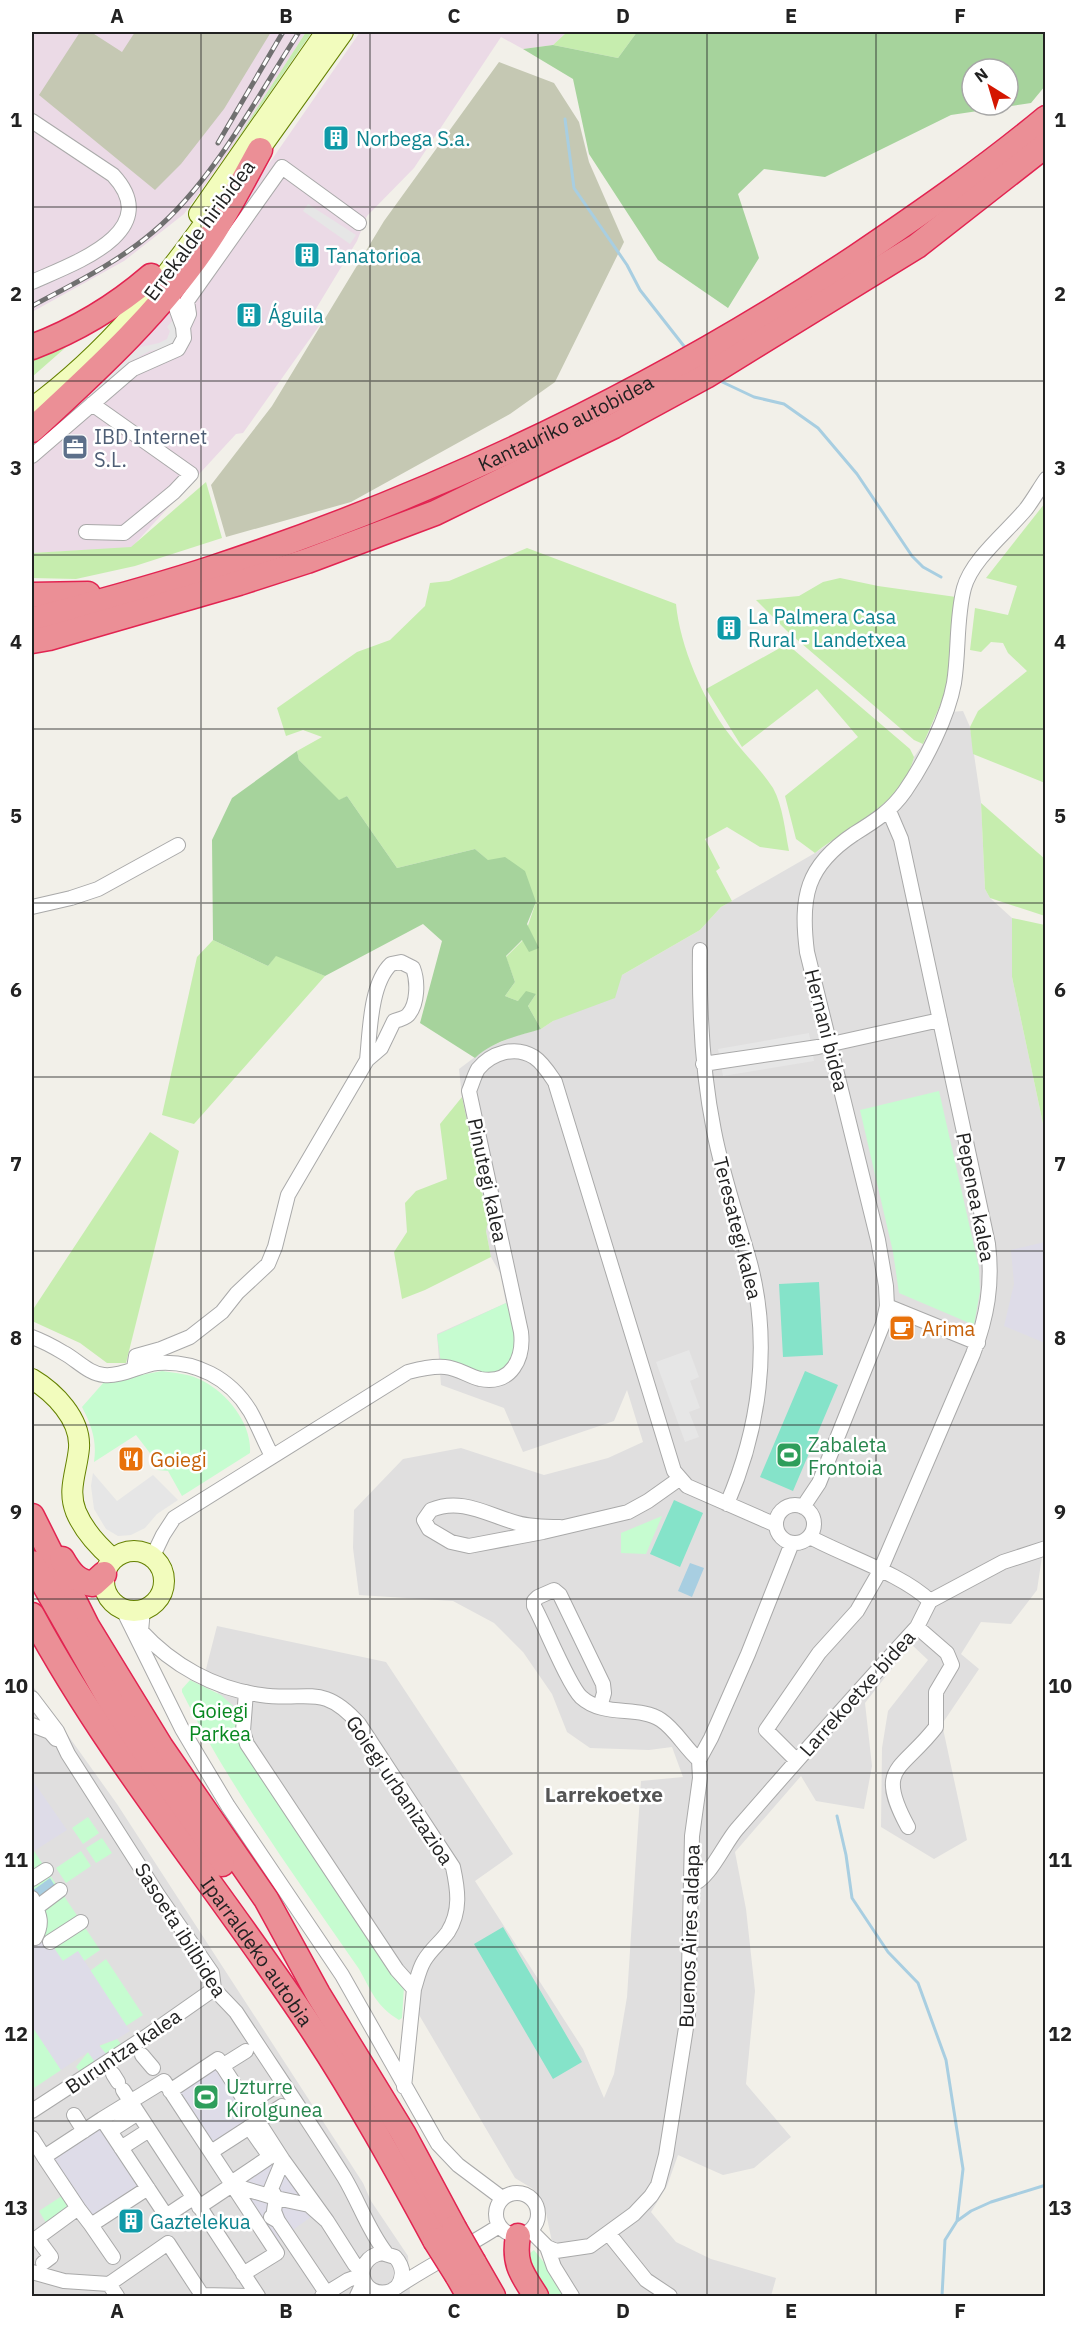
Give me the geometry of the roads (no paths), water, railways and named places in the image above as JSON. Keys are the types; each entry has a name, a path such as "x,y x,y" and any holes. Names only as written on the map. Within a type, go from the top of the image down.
{"highway":[{"name":"Kantauriko autobidea","path":"32,620 212,568 285,543 706,376 973,176 1046,118"},
{"name":"Kantauriko autobidea","path":"794,311 917,246 1046,144"},
{"path":"39,421 127,340 217,243 260,150"},
{"path":"32,347 82,326 111,308 151,276"},
{"name":"Kantauriko autobidea","path":"37,642 239,583 435,513 610,415"},
{"path":"32,595 126,594"},
{"path":"32,1502 69,1573 83,1583 93,1584 109,1567"},
{"path":"32,1516 87,1626 161,1747 266,1899 318,1994"},
{"path":"32,1563 91,1669 152,1766 249,1904 318,1994"},
{"name":"Iparraldeko autobia","path":"32,1615 131,1775 315,2033 382,2143 445,2234 466,2269 493,2296"},
{"path":"32,1628 92,1715"},
{"name":"Iparraldeko autobia","path":"318,1994 403,2133 445,2234"},
{"path":"516,2231 518,2266 536,2296"},
{"name":"Iparraldeko autobia","path":"466,2269 469,2296"}],"main road":[{"name":"Errekalde hiribidea","path":"39,421 86,363 141,308 164,281 344,32"},
{"name":"Errekalde hiribidea","path":"32,392 93,339 151,276 181,239 324,34"},
{"path":"32,1379 66,1408 75,1426 79,1446 71,1485 75,1511 109,1567"},
{"path":"137,1551 152,1558 163,1573 162,1591 158,1599 143,1610 133,1612 115,1606 105,1592 109,1567 120,1554 137,1551"}],"street":[{"path":"32,121 112,175 122,185 129,205 122,228 110,242 83,259 32,282"},
{"path":"183,327 189,315 187,301 217,243 282,167 359,223"},
{"path":"32,456 39,421 92,404 133,369 178,349 184,338 183,327 171,290"},
{"path":"86,531 124,533 174,492 191,474 92,404"},
{"name":"Hernani bidea","path":"803,1507 819,1483 883,1324 887,1306 878,1240 807,952 804,925 806,897 813,873 828,855 889,811 917,774 944,716 954,684 964,586 979,561 1027,508 1046,479"},
{"name":"Pepenea kalea","path":"796,1760 766,1730 819,1653 857,1611 880,1571 978,1343 989,1305 991,1265 902,839 889,811"},
{"path":"32,908 98,889 178,845"},
{"name":"Teresategi kalea","path":"700,950 700,1019 703,1064 723,1171 751,1268 759,1311 761,1352 752,1425 745,1456 727,1504"},
{"path":"134,1368 136,1356 190,1337 222,1312 237,1293 268,1264 275,1247 288,1195 367,1060 381,1048 394,1021 407,1016 414,1004 417,978 413,968 407,963 391,964 381,977 374,1000 367,1060"},
{"path":"703,1064 831,1044 940,1020"},
{"name":"Pinutegi kalea","path":"152,1558 174,1518 408,1372 445,1367 480,1379 495,1379 517,1365 523,1346 521,1332 469,1091 477,1071 488,1059 501,1053 520,1051 534,1057 547,1069 555,1082 673,1468 679,1479"},
{"path":"887,1306 978,1343"},
{"path":"32,1337 66,1354 96,1374 106,1376 143,1365 176,1362 196,1366 227,1384 239,1396 250,1411 273,1456"},
{"path":"560,1527 540,1527 502,1518 483,1510 454,1505 431,1510 424,1520 429,1529 460,1545 469,1546 533,1534 628,1512 679,1479 687,1486 776,1525"},
{"path":"787,1507 803,1507 814,1520 813,1532 804,1541 792,1544 780,1537 776,1525 779,1514 787,1507"},
{"path":"500,1540 505,1530 502,1518"},
{"path":"810,1537 880,1571 922,1594 930,1601 1003,1562 1046,1548"},
{"name":"Buenos Aires aldapa","path":"546,2247 556,2251 590,2246 609,2234 643,2205 658,2185 662,2174 688,2015 692,1836 700,1778 699,1760 748,1654 792,1544"},
{"path":"600,1707 604,1693 603,1684 560,1595 554,1590 538,1597 534,1601 534,1606 579,1695 600,1707 651,1715 661,1719 699,1760"},
{"name":"Larrekoetxe bidea","path":"691,1885 704,1877 731,1836 796,1760 917,1627 930,1601"},
{"path":"123,1610 182,1729 210,1776 324,1946 438,2144 458,2165 502,2198"},
{"path":"143,1610 141,1631 143,1646 158,1680"},
{"path":"908,1827 895,1803 891,1779 936,1727 936,1692 952,1665 947,1653 917,1627"},
{"name":"Goiegi urbanizazioa","path":"141,1631 155,1646 174,1660 212,1683 263,1696 325,1697 347,1710 359,1724 453,1867 458,1888 458,1904 448,1931 424,1961 414,1989 404,2087"},
{"path":"158,1680 165,1667 174,1660"},
{"path":"246,1692 243,1731 247,1744 397,1970 414,1989"},
{"name":"Sasoeta ibilbidea","path":"33,1704 57,1731 66,1750 158,1895 212,1973 214,1989 236,2012 284,2085 355,2196 368,2220 371,2233 386,2253"},
{"name":"Sasoeta ibilbidea","path":"32,1725 50,1732 66,1750"},
{"path":"32,1879 46,1870"},
{"path":"35,1938 41,1927 41,1917 33,1906 60,1890"},
{"path":"50,1942 81,1922"},
{"name":"Buruntza kalea","path":"33,2107 141,2041 214,1989"},
{"path":"382,2044 398,2047 410,2042"},
{"path":"222,2066 246,2051"},
{"path":"142,2055 153,2068"},
{"path":"170,2091 218,2059 247,2105 254,2124 327,2221 364,2278 386,2293 474,2242 516,2231 536,2226 539,2214 533,2200 518,2193 502,2198 496,2209 516,2231 546,2247 554,2266 572,2296"},
{"path":"44,2157 102,2119 124,2092 164,2080 277,2253 243,2274"},
{"path":"247,2105 271,2089"},
{"path":"124,2092 258,2296"},
{"path":"110,2132 124,2092"},
{"path":"211,2152 282,2106"},
{"path":"74,2115 84,2131"},
{"path":"102,2119 167,2218 231,2184 277,2156"},
{"path":"121,2148 149,2130"},
{"path":"32,2138 113,2257"},
{"path":"277,2156 271,2189 276,2198 274,2211 323,2292 348,2280 364,2278"},
{"path":"231,2184 276,2198 309,2205 327,2221"},
{"path":"91,2225 148,2188"},
{"path":"43,2263 51,2257 37,2238 78,2208"},
{"path":"257,2223 268,2215 278,2221"},
{"path":"364,2278 371,2233"},
{"path":"609,2234 646,2280 670,2296"},
{"path":"32,2272 64,2281 109,2284 168,2243 201,2296 249,2296"},
{"path":"357,2296 375,2254 386,2253 411,2267 426,2269"},
{"path":"397,2287 402,2275 399,2261"},
{"path":"109,2284 117,2296"}],"water":[{"path":"690,1563 704,1568 692,1597 678,1591"},
{"path":"50,1878 55,1886 32,1902 32,1891"}],"waterway":[{"path":"565,119 574,188 627,265 640,290 687,350"},
{"path":"718,380 754,397 784,404 818,428 857,474 912,556 923,567 941,577"},
{"path":"837,1816 846,1855 852,1898 888,1952 918,1983 946,2060 963,2169 957,2221"},
{"path":"942,2296 945,2240 957,2221 971,2211 991,2202 1046,2185"}],"railway":[{"path":"218,143 283,32"},
{"path":"32,306 125,254 175,212 233,138 299,32"}],"place":[{"name":"Norbega S.a.","path":"336,138"},
{"name":"Tanatorioa","path":"307,255"},
{"name":"Águila","path":"249,315"},
{"name":"IBD Internet S.L.","path":"75,447"},
{"name":"La Palmera Casa Rural - Landetxea","path":"729,628"},
{"name":"Arima","path":"902,1328"},
{"name":"Zabaleta Frontoia","path":"789,1455"},
{"name":"Goiegi","path":"131,1459"},
{"name":"Uzturre Kirolgunea","path":"206,2097"},
{"name":"Gaztelekua","path":"131,2221"}],"district":[{"name":"Larrekoetxe","path":"604,1794"}],"park label":[{"name":"Goiegi Parkea","path":"220,1722"}]}
